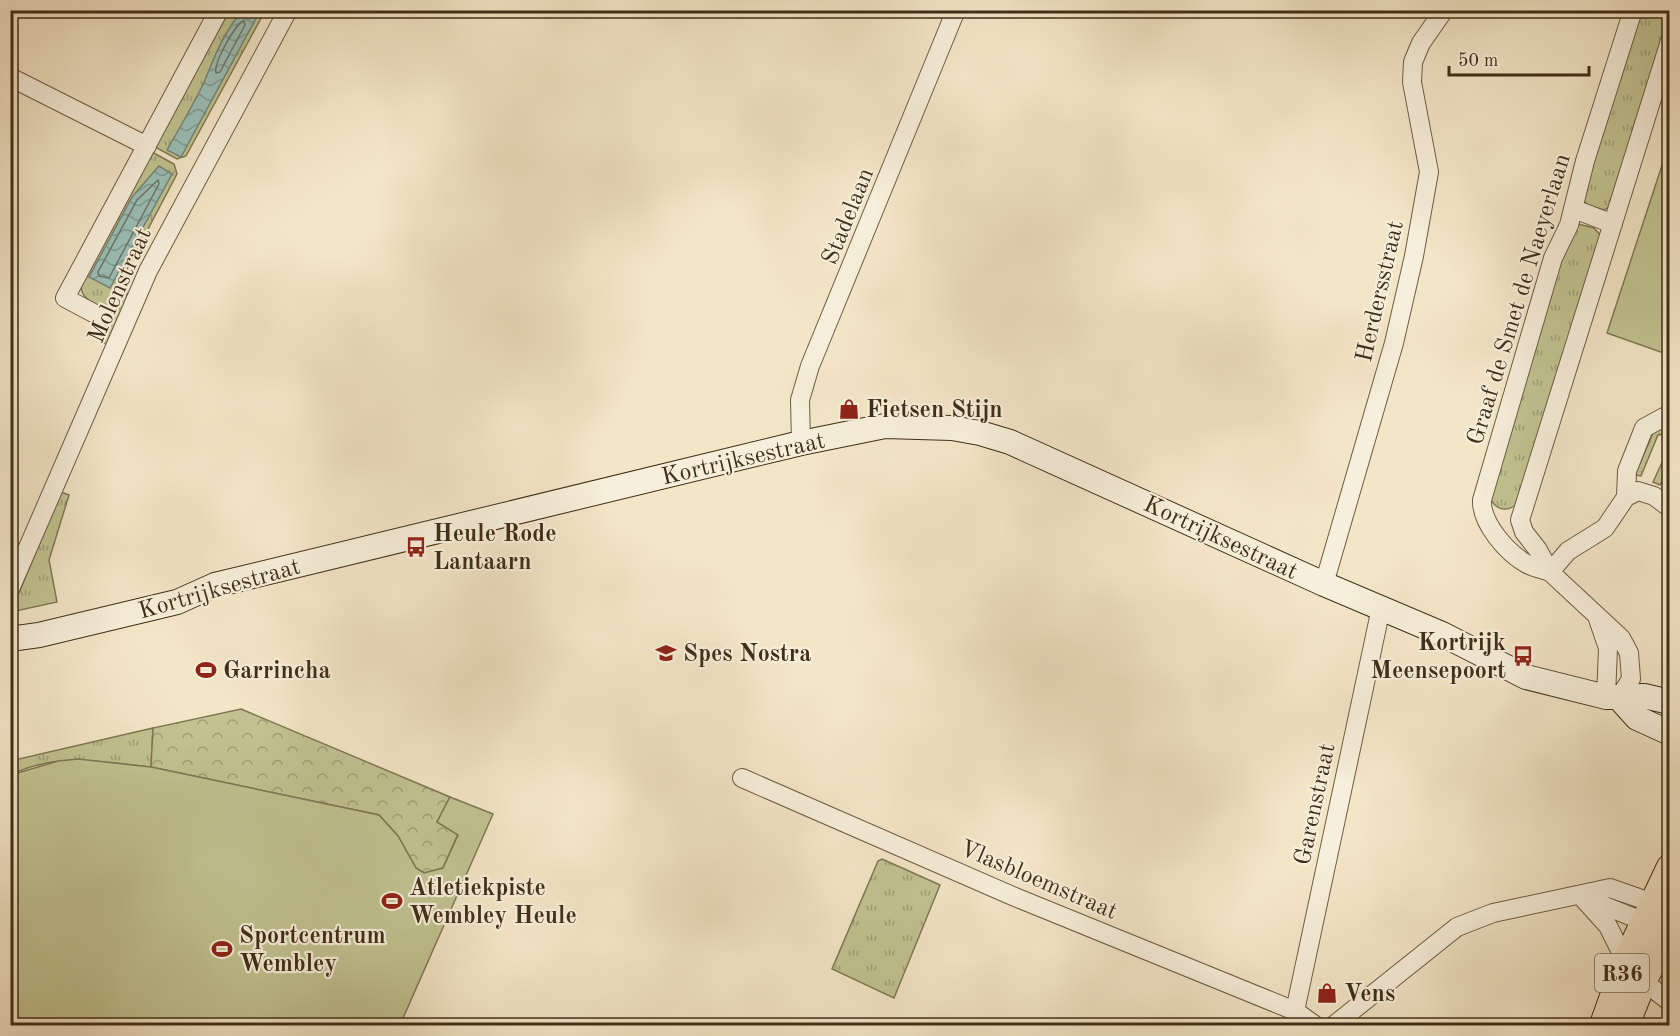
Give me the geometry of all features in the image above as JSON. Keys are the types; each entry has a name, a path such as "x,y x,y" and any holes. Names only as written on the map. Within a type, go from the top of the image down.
{"main road":[{"name":"R36","path":"1625,1026 1643,981 1661,918 1670,868"},
{"name":"R36","path":"1603,1026 1627,959 1661,918"}],"street":[{"name":"Molenstraat","path":"101,317 65,298 219,10"},
{"name":"Molenstraat","path":"10,589 148,271 288,10"},
{"name":"Stadelaan","path":"801,443 800,400 810,366 956,10"},
{"name":"Herdersstraat","path":"1324,585 1394,343 1414,256 1429,172 1412,82 1413,62 1421,43 1444,10"},
{"name":"Graaf de Smet de Naeyerlaan","path":"1550,572 1526,564 1491,530 1481,513 1482,500 1553,258 1574,209 1585,161 1633,10"},
{"name":"Graaf de Smet de Naeyerlaan","path":"1612,698 1631,679 1629,653 1621,638 1550,572 1538,549 1524,532 1520,520 1670,41"},
{"path":"10,77 147,146"},
{"path":"1574,209 1612,224"},
{"path":"1626,497 1627,471 1644,428 1664,417 1670,419"},
{"name":"Kortrijksestraat","path":"10,639 39,635 145,610 177,602 205,588 801,443 885,426 952,428 980,433 1020,446 1324,585 1442,634 1526,676 1612,698 1644,696 1670,702"},
{"path":"1550,572 1568,551 1605,528 1626,497 1638,491 1654,496 1670,508"},
{"name":"Garenstraat","path":"1295,1011 1381,608"},
{"name":"Graaf de Smet de Naeyerlaan","path":"1598,618 1608,648 1612,698"},
{"path":"1612,698 1637,718 1670,733"},
{"name":"Vlasbloemstraat","path":"742,778 1015,897 1295,1011 1316,1026"},
{"path":"1333,1026 1463,924 1492,913 1610,888 1661,918"},
{"path":"1580,895 1608,926 1643,981 1670,1002"}],"green space":[{"path":"229,11 265,11 186,156 177,159 155,147"},
{"path":"1639,11 1669,11 1669,25 1613,204 1604,210 1588,205 1582,199"},
{"path":"1669,144 1669,355 1607,333"},
{"path":"152,152 174,164 177,174 128,267 127,297 110,346 94,338 107,310 86,298 81,286"},
{"path":"1578,224 1594,228 1601,236 1516,505 1508,509 1500,508 1489,496 1569,232"},
{"path":"1669,425 1669,433 1658,435 1641,476 1635,475 1655,428"},
{"path":"1669,447 1669,477 1666,475 1660,485 1653,482"},
{"path":"61,492 69,495 49,560 57,602 11,612"},
{"path":"241,709 450,797 437,822 458,834 443,868 424,873 416,868 398,836 379,815 151,767 153,728"},
{"path":"153,728 151,767 98,761 62,761 45,763 11,775 10,761"},
{"name":"Sportcentrum Wembley","path":"78,759 151,767 379,815 398,836 416,868 424,873 443,868 458,835 437,822 450,797 493,814 400,1025 11,1025 11,775 58,761"},
{"path":"882,859 940,885 894,998 832,969 878,861"}],"water":[{"path":"242,11 260,11 181,157 167,150 196,98 225,35"},
{"path":"159,166 172,174 110,288 89,277 132,197"}],"place":[{"name":"Fietsen Stijn","path":"849,409"},
{"name":"Heule Rode Lantaarn","path":"416,547"},
{"name":"Spes Nostra","path":"666,653"},
{"name":"Kortrijk Meensepoort","path":"1523,656"},
{"name":"Garrincha","path":"206,670"},
{"name":"Atletiekpiste Wembley Heule","path":"392,901"},
{"name":"Sportcentrum Wembley","path":"222,949"},
{"name":"Vens","path":"1327,993"}]}
